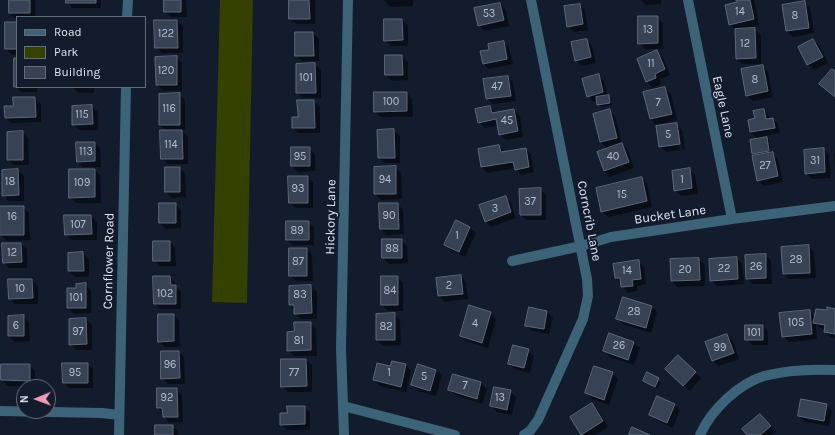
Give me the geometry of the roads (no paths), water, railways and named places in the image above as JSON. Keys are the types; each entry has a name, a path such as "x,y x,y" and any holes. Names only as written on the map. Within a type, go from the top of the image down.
{"street":[{"path":"127,16 128,0"},
{"name":"Hickory Lane","path":"344,435 341,348 348,0"},
{"name":"Corncrib Lane","path":"524,435 530,431 538,420 583,319 588,296 587,279 581,246 531,0"},
{"name":"Eagle Lane","path":"688,0 732,219"},
{"name":"Cornflower Road","path":"119,435 126,88"},
{"name":"Bucket Lane","path":"512,261 581,246 611,237 732,219 835,206"},
{"path":"700,435 708,418 717,408 742,387 764,376 810,369 835,370"},
{"path":"343,406 455,435"},
{"path":"0,411 102,413 119,415"}]}
